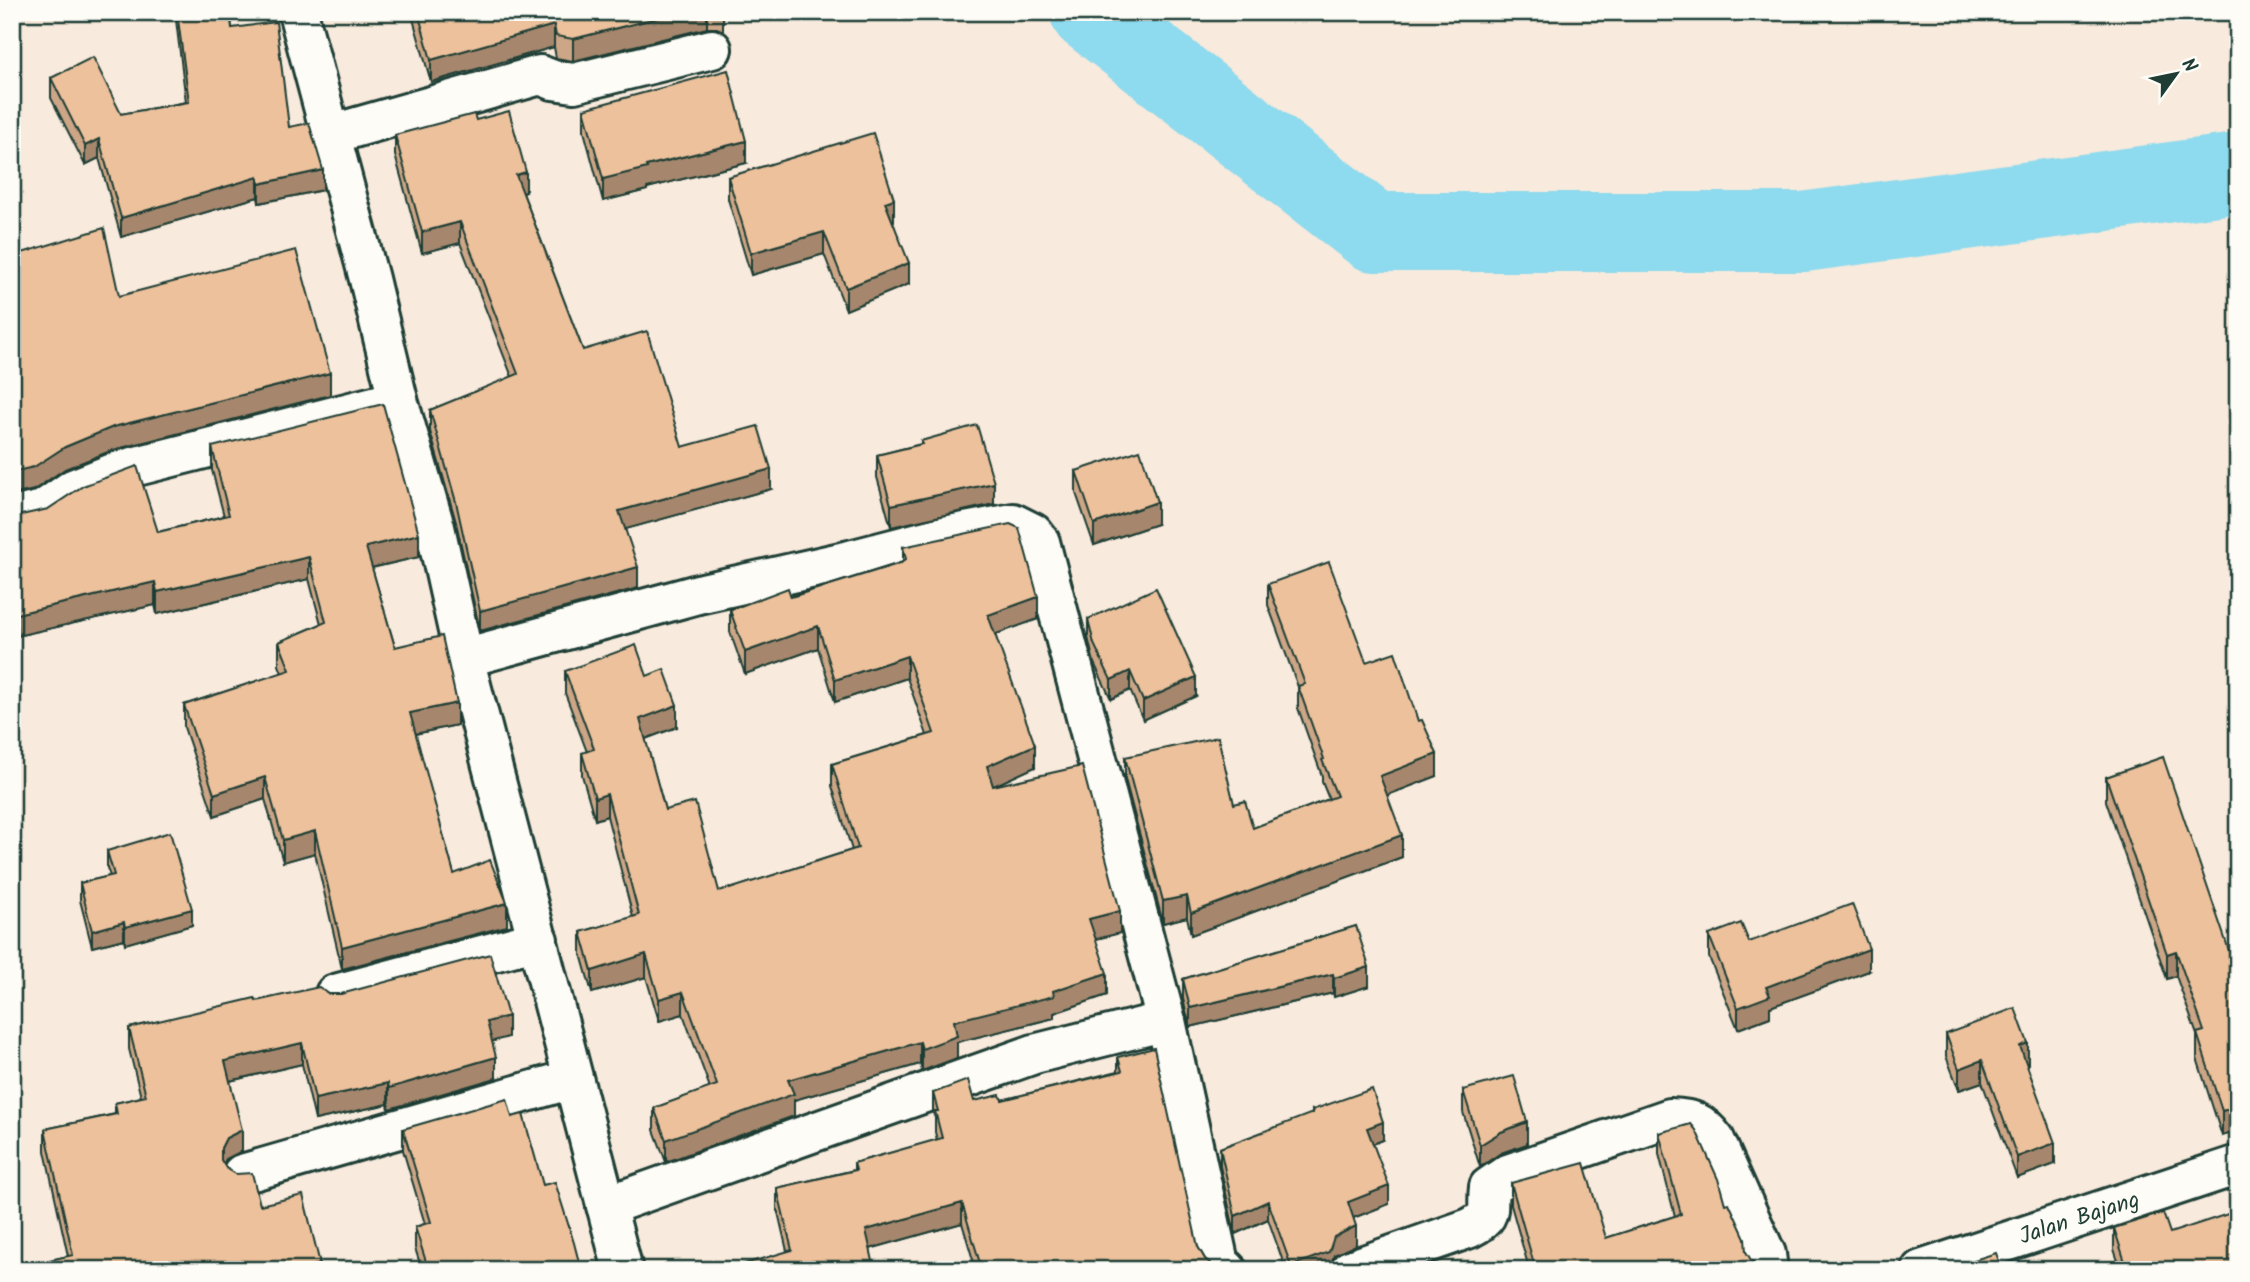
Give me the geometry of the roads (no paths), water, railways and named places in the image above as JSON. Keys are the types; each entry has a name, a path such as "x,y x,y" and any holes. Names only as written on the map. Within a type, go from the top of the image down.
{"street":[{"path":"298,12 369,278 398,400 435,527 464,658 623,1270"},
{"path":"329,135 540,75 573,83 712,49"},
{"path":"12,517 43,510 73,489 121,470 398,400"},
{"path":"464,658 698,594 939,537 1013,523 1034,533 1040,541 1166,1021 1219,1263 1227,1270"},
{"path":"334,994 538,940"},
{"path":"606,1206 1034,1054 1166,1021"},
{"path":"242,1174 572,1079"},
{"path":"1350,1270 1484,1221 1489,1213 1489,1186 1508,1174 1670,1118 1689,1119 1704,1126 1715,1140 1766,1254 1768,1270"},
{"name":"Jalan Bajang","path":"1921,1270 2238,1165"}],"waterway":[{"path":"1090,12 1374,232 1803,232 2238,173"}]}
